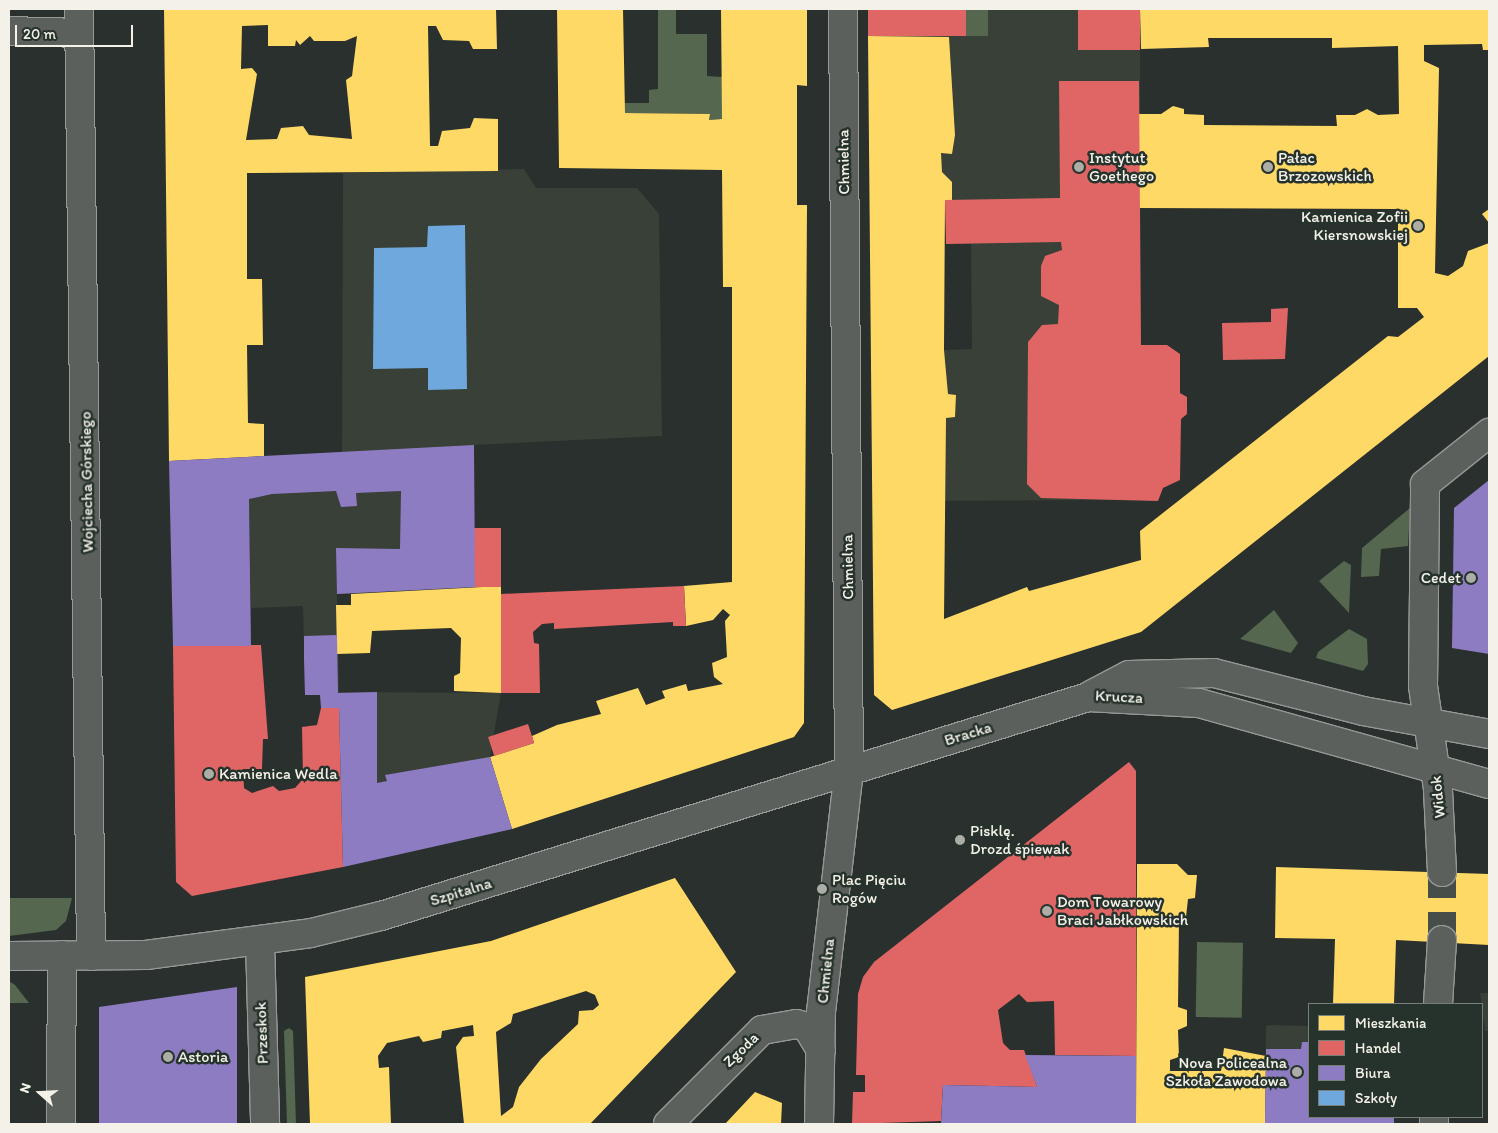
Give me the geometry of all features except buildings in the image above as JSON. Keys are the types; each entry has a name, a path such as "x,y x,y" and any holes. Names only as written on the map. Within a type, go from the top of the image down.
{"street":[{"name":"Chmielna","path":"819,1124 822,1012 849,771 843,9"},
{"path":"9,31 79,21"},
{"name":"Wojciecha Górskiego","path":"79,21 91,956"},
{"name":"Widok","path":"1442,872 1436,772 1427,723 1425,484 1489,433"},
{"name":"Krucza","path":"1088,697 1129,675 1214,673 1427,723 1489,734"},
{"name":"Krucza","path":"1088,697 1199,703 1436,772 1489,784"},
{"name":"Bracka","path":"849,771 1088,697"},
{"name":"Szpitalna","path":"9,956 146,955 260,941 381,916 849,771"},
{"path":"1438,1003 1442,940"},
{"name":"Przeskok","path":"260,941 265,1124"},
{"path":"61,1124 62,956"},
{"name":"Zgoda","path":"668,1124 762,1030 796,1024 807,1027 821,1050"}],"shaded area":[{"path":"868,9 1140,9 1141,500 873,501 944,350 972,349 971,244 946,244 945,200 871,201"},
{"path":"524,169 536,188 637,188 659,214 662,436 474,445 475,587 337,594 339,692 501,693 490,757 512,829 343,867 338,708 321,708 320,695 305,695 303,606 251,608 248,458 342,452 343,173"},
{"path":"1480,993 1489,993 1489,1031 1485,1031 1483,1003 1481,1003"},
{"path":"1266,1026 1308,1026 1308,1118 1394,1118 1394,1124 1265,1124"}],"green space":[{"path":"658,9 676,9 676,34 707,34 707,76 722,77 722,119 709,120 710,114 625,113 624,103 649,103 649,90 658,89"},
{"path":"966,9 988,9 988,36 966,36"},
{"path":"1410,508 1408,546 1381,549 1379,576 1361,577 1362,548"},
{"path":"1344,561 1351,565 1349,613 1319,581"},
{"path":"1274,610 1298,643 1291,653 1240,639"},
{"path":"1349,629 1367,639 1368,664 1363,671 1316,658 1318,652"},
{"path":"9,898 72,898 66,921 56,930 9,936"},
{"path":"1197,942 1243,943 1242,1018 1196,1017"},
{"path":"9,981 15,985 29,1003 9,1003"},
{"path":"289,1028 293,1031 296,1124 287,1124 284,1031"}],"tunnel":[{"path":"1442,872 1442,940"}],"place":[{"name":"Instytut Goethego","path":"1079,167"},
{"name":"Pałac Brzozowskich","path":"1268,167"},
{"name":"Kamienica Zofii Kiersnowskiej","path":"1418,226"},
{"name":"Cedet","path":"1471,578"},
{"name":"Kamienica Wedla","path":"209,774"},
{"name":"Pisklę. Drozd śpiewak","path":"960,840"},
{"name":"Plac Pięciu Rogów","path":"822,889"},
{"name":"Dom Towarowy Braci Jabłkowskich","path":"1047,911"},
{"name":"Astoria","path":"168,1057"},
{"name":"Nova Policealna Szkoła Zawodowa","path":"1297,1072"}]}
